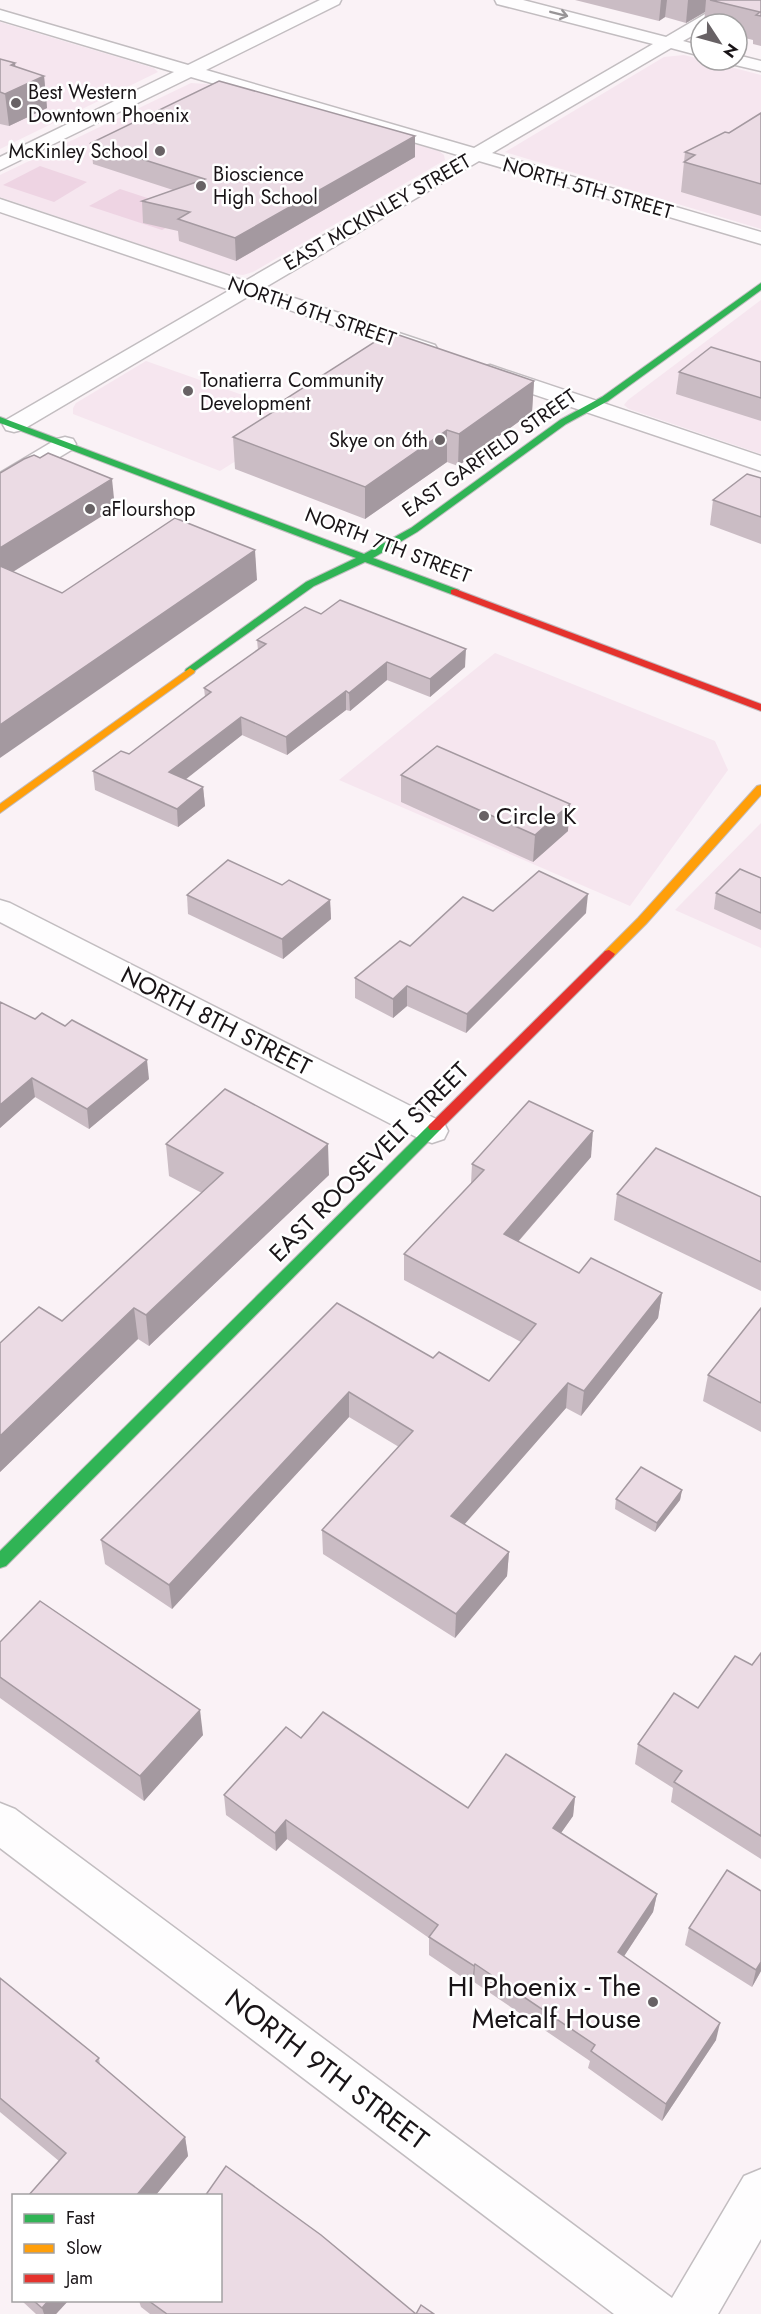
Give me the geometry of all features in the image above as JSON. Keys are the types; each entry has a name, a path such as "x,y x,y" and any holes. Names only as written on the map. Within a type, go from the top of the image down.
{"street":[{"path":"0,164 333,0"},
{"path":"503,0 689,48"},
{"name":"EAST MCKINLEY STREET","path":"7,422 247,289 741,0"},
{"name":"NORTH 5TH STREET","path":"0,15 761,238"},
{"name":"NORTH 6TH STREET","path":"0,205 446,357"},
{"name":"EAST GARFIELD STREET","path":"0,809 310,584 367,557 414,530 563,422 614,392 761,286"},
{"path":"469,364 761,464"},
{"name":"NORTH 7TH STREET","path":"7,422 761,708"},
{"path":"0,483 65,444"},
{"name":"EAST ROOSEVELT STREET","path":"0,1561 642,921 761,788"},
{"name":"NORTH 8TH STREET","path":"0,910 432,1131"},
{"name":"NORTH 9TH STREET","path":"0,1823 654,2314"},
{"path":"690,2314 761,2193"}],"shaded area":[{"path":"0,22 154,68 158,72 0,149"},
{"path":"689,56 689,72 749,72 761,75 761,229 505,152 664,57"},
{"name":"Bioscience High School","path":"191,83 207,84 439,151 444,155 445,160 253,272 243,275 224,273 0,197 0,175"},
{"path":"40,166 87,182 54,202 3,185"},
{"path":"120,189 193,213 162,230 89,206"},
{"path":"761,300 761,454 629,409 624,405 628,400"},
{"path":"146,361 305,417 220,471 73,414 76,403"},
{"path":"495,653 715,741 728,770 630,906 339,780"},
{"path":"761,823 761,948 675,910"}],"building":[{"path":"710,0 761,0 761,16 756,15 760,12"},
{"path":"0,59 44,76 5,94 0,92"},
{"path":"219,81 415,136 235,238 178,219 190,212 142,201 205,179 91,143"},
{"path":"761,113 761,184 684,162 695,155 685,152 725,132 729,133"},
{"path":"390,332 534,381 459,434 447,430 365,487 233,437 281,407 276,405"},
{"path":"711,347 761,362 761,398 679,372"},
{"path":"48,453 112,479 0,548 0,473 24,459 34,455 40,458"},
{"path":"747,474 761,478 761,517 713,500"},
{"path":"175,518 255,550 0,725 0,566 62,593"},
{"path":"340,600 466,649 430,679 387,662 349,693 346,691 286,737 241,717 169,772 203,787 177,809 93,771 121,751 129,754 211,692 204,688 266,644 257,640 305,607 321,614"},
{"path":"437,746 570,804 535,835 401,775"},
{"path":"228,860 282,885 289,880 330,900 282,939 187,895"},
{"path":"740,869 761,878 761,913 716,893"},
{"path":"539,871 588,894 467,1014 407,986 393,999 355,978 400,941 410,946 463,897 493,911"},
{"path":"0,1002 35,1019 42,1013 65,1026 72,1020 147,1060 87,1109 32,1078 0,1105"},
{"path":"225,1089 328,1144 146,1315 134,1308 0,1436 0,1343 39,1307 62,1321 223,1173 166,1144"},
{"path":"529,1101 593,1131 504,1234 579,1273 591,1258 662,1293 584,1391 568,1383 451,1516 509,1552 456,1614 322,1530 413,1431 349,1392 169,1585 101,1540 337,1303 433,1358 439,1352 489,1381 536,1324 404,1254 484,1170 472,1164"},
{"path":"656,1148 761,1197 761,1262 617,1194"},
{"path":"761,1308 761,1403 708,1375"},
{"path":"641,1467 682,1490 657,1523 616,1499"},
{"path":"40,1601 200,1710 140,1776 0,1677 0,1642"},
{"path":"761,1653 761,1836 674,1782 682,1771 638,1744 674,1693 698,1708 735,1656 752,1665"},
{"path":"323,1712 468,1808 506,1754 575,1797 553,1828 657,1894 618,1952 720,2023 666,2104 591,2051 595,2045 475,1964 474,1966 429,1937 438,1925 286,1820 275,1833 224,1795 286,1727 301,1738"},
{"path":"727,1870 761,1891 761,1962 756,1970 689,1928"},
{"path":"0,1978 99,2058 96,2061 185,2137 138,2194 30,2194 66,2153 0,2098"},
{"path":"226,2166 321,2235 416,2314 167,2314 150,2302 222,2302 222,2194 206,2194"},
{"path":"35,2302 47,2302 42,2308"},
{"path":"421,2305 434,2314 416,2314"}],"traffic: fast":[{"path":"190,671 310,584 367,557 414,530 563,422 605,399 761,286"},
{"path":"0,420 455,592"},
{"path":"0,1561 435,1127"}],"traffic: slow":[{"path":"0,809 190,671"},
{"path":"609,954 642,921 761,788"}],"traffic: jam":[{"path":"455,592 761,708"},
{"path":"435,1127 609,954"}],"place":[{"name":"Best Western Downtown Phoenix","path":"16,103"},
{"name":"McKinley School","path":"160,151"},
{"name":"Bioscience High School","path":"201,186"},
{"name":"Tonatierra Community Development","path":"188,391"},
{"name":"Skye on 6th","path":"440,440"},
{"name":"aFlourshop","path":"90,509"},
{"name":"Circle K","path":"484,816"},
{"name":"HI Phoenix - The Metcalf House","path":"653,2002"}]}
